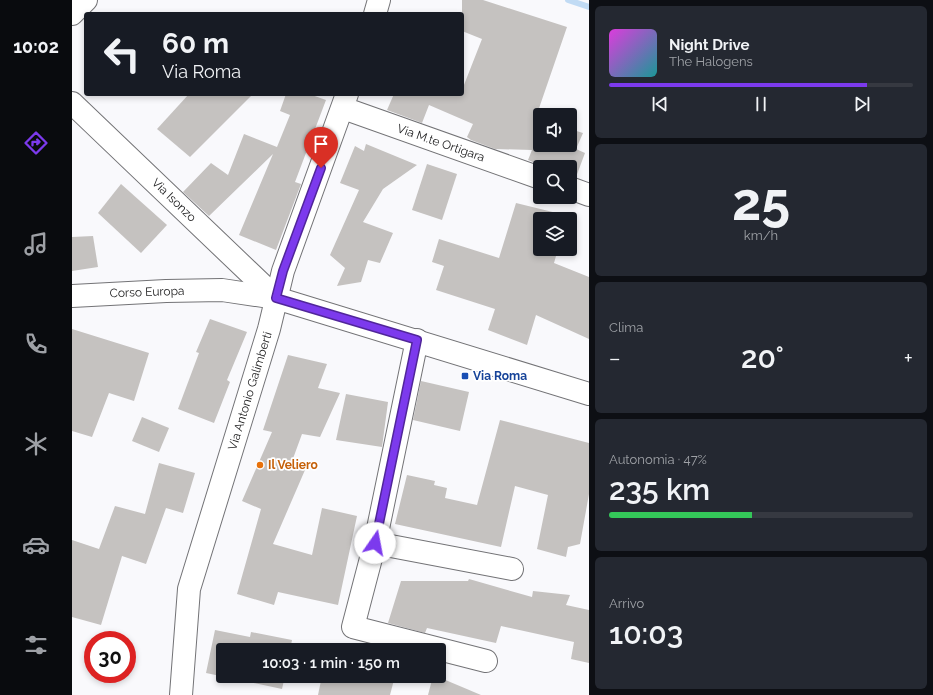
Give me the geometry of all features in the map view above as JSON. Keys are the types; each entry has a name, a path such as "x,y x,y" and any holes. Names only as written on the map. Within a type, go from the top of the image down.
{"street":[{"path":"72,14 86,0"},
{"path":"376,12 380,0"},
{"name":"Via M.te Ortigara","path":"345,101 533,175"},
{"name":"Via Antonio Galimberti","path":"181,695 189,589 269,329 283,271 345,101"},
{"name":"Via Isonzo","path":"72,103 276,298"},
{"path":"577,191 589,195"},
{"name":"Corso Europa","path":"72,296 166,291 222,290 276,298"},
{"path":"276,298 589,394"},
{"path":"417,340 375,543 353,627 486,661"},
{"path":"375,543 512,569"}],"building":[{"path":"462,0 483,0 567,27 539,108 533,108 533,152 577,152 577,149 585,153 577,174 577,160 533,160 533,162 528,160 532,150 495,149 471,140 467,137 473,124 429,105 422,123 387,110 393,96 464,96 464,85 482,39 464,32 464,12 462,12"},
{"path":"187,96 251,96 190,157 157,129"},
{"path":"285,96 315,96 326,100 295,182 301,184 276,250 239,235 273,154 209,216 183,192 211,163 228,175 244,134 277,147 290,115 280,111"},
{"path":"577,131 583,133 577,147"},
{"path":"366,144 417,165 383,189 363,222 393,233 380,263 368,260 361,282 337,286 345,268 330,255 359,190 340,183 355,146 364,151"},
{"path":"427,164 457,174 442,220 412,210"},
{"path":"121,184 167,225 141,253 98,213"},
{"path":"516,203 553,212 533,212 533,256 556,256 554,263 589,277 589,339 536,315 527,345 488,330 495,309 436,290 444,266 432,262 439,239 499,258"},
{"path":"93,236 98,267 72,271 72,237"},
{"path":"210,319 247,332 227,380 230,382 214,423 178,409 199,353 196,352"},
{"path":"72,329 149,353 134,401 109,393 92,437 72,431"},
{"path":"288,355 327,364 318,388 340,393 320,437 302,434 291,464 305,470 273,544 312,555 322,508 357,516 338,605 278,592 274,605 237,594 261,509 242,501 272,432 263,430"},
{"path":"421,381 469,392 460,431 413,420"},
{"path":"346,394 388,402 382,447 336,440"},
{"path":"142,417 169,428 159,452 132,441"},
{"path":"500,420 589,443 589,494 580,544 568,547 566,557 537,549 548,495 515,486 501,547 395,524 407,475 435,481 434,485 447,488 445,498 477,505"},
{"path":"159,463 195,473 183,513 166,508 146,564 122,556 101,625 72,617 72,540 99,549 115,506 145,514"},
{"path":"469,579 532,597 533,591 570,595 566,605 589,610 589,663 571,659 574,642 501,626 496,643 427,628 425,633 388,623 401,581 468,581"},
{"path":"215,630 250,637 251,632 292,640 291,643 216,643 216,675 206,673"},
{"path":"446,680 481,695 428,695 431,683 446,683"},
{"path":"254,683 283,683 282,689"},
{"path":"321,683 393,683 390,695 318,695"}],"waterway":[{"path":"568,0 589,7"}],"place":[{"name":"Via Roma","path":"465,376"},
{"name":"Il Veliero","path":"260,465"}],"route":[{"path":"321,168 283,271 276,298 417,340 375,543"}]}
